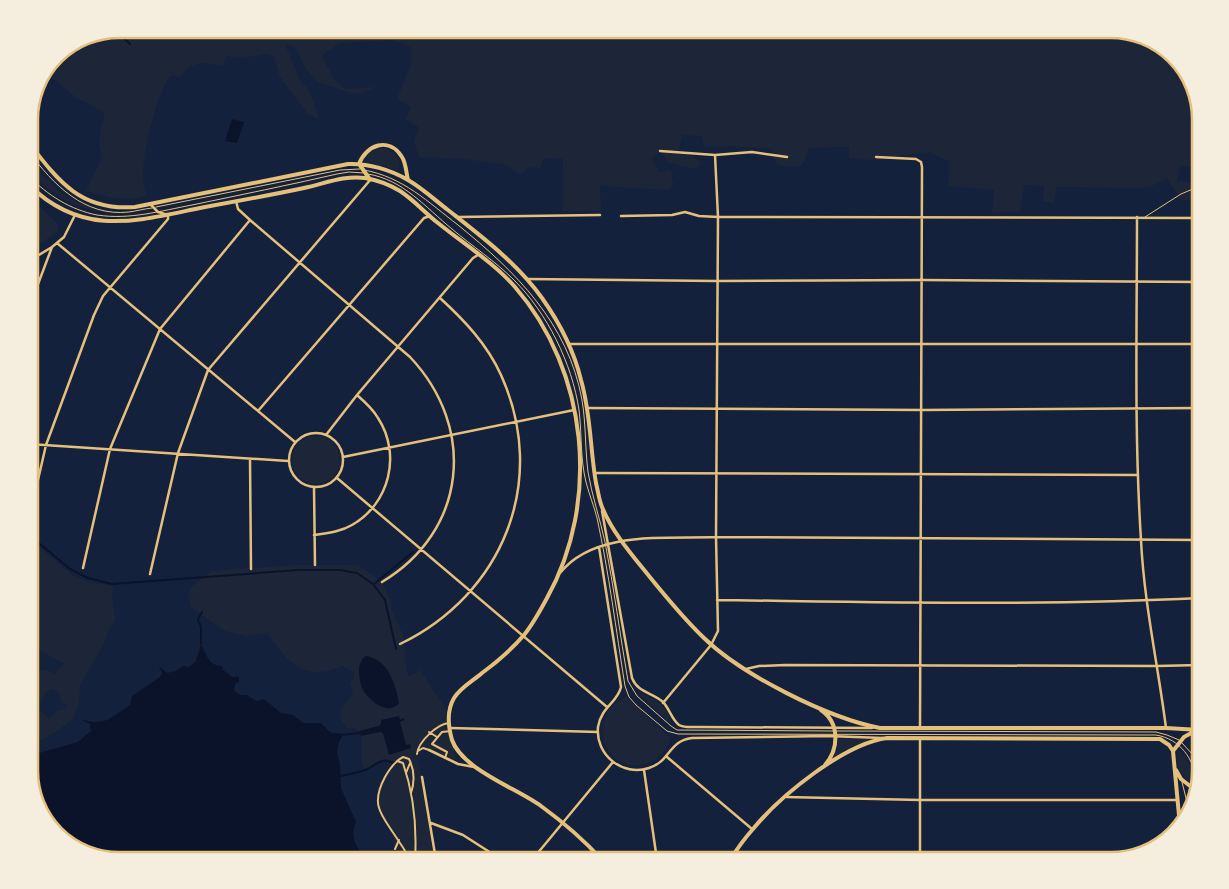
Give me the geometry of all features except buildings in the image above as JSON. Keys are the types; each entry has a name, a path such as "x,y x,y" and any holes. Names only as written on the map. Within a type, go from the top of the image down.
{"main road":[{"path":"359,164 366,151 370,148 380,145 392,147 402,157 408,180"},
{"path":"38,155 58,180 82,198 114,208 151,206 338,166 359,164 386,170 408,180 457,217 500,253 527,279 544,300 569,344 581,379 587,408 594,473 602,507 614,531 678,610 711,645 745,669 827,715 835,732 833,752 822,768"},
{"path":"359,164 371,179"},
{"path":"38,192 54,204 75,215 110,222 168,215 341,179 371,179 401,192 511,283 531,307 545,330 562,366 574,410 581,479 573,531 560,573 539,614 523,636 502,657 460,690 450,707 450,727 452,740 460,753 476,767 539,804 593,852"},
{"path":"812,705 850,720 880,728 1192,730"},
{"path":"1173,751 1188,734 1192,733"},
{"path":"736,852 752,829 785,797 822,768 861,745 877,739 887,738 1154,738 1165,742 1173,751 1179,814"},
{"path":"1174,766 1181,779 1190,786"}],"street":[{"path":"660,151 715,155 752,152 787,156"},
{"path":"663,702 711,645 718,631 716,537 718,217 715,155"},
{"path":"876,156 916,159 922,167 923,410 920,727"},
{"path":"150,574 178,453 208,370 371,179"},
{"path":"236,201 238,209 250,220 420,367 436,391 448,418 454,460 451,490 440,520 422,549 400,570 382,582"},
{"path":"38,480 46,445 102,296 167,221 168,215 158,212 151,206"},
{"path":"621,216 685,212 699,216 718,217 1192,218"},
{"path":"38,256 52,247 67,234 75,215"},
{"path":"457,217 600,215"},
{"path":"258,411 424,218 430,216"},
{"path":"1137,217 1136,410 1140,540 1146,601 1166,728"},
{"path":"83,568 110,450 160,329 250,220"},
{"path":"57,243 295,442"},
{"path":"38,284 52,247"},
{"path":"326,435 398,346 473,258 478,255"},
{"path":"527,279 717,282 923,280 1192,282"},
{"path":"400,644 432,627 448,614 471,591 488,568 499,550 513,511 519,470 519,445 516,422 500,374 474,332 440,298"},
{"path":"569,344 1136,346 1192,344"},
{"path":"314,535 332,533 358,521 379,500 387,482 390,447 386,434 378,417 357,395"},
{"path":"587,408 923,410 1192,408"},
{"path":"343,456 452,436 574,410"},
{"path":"318,433 326,435 338,443 343,456 342,468 337,478 325,486 314,488 296,479 288,461 290,450 301,437 318,433"},
{"path":"38,445 288,461"},
{"path":"250,459 251,569"},
{"path":"594,473 1138,475"},
{"path":"337,478 607,707"},
{"path":"314,488 315,566"},
{"path":"602,507 604,545 621,684 619,694 601,716 598,732 601,746 613,762 631,770 644,770 657,765 681,740 692,738 835,732 880,728"},
{"path":"560,573 569,562 604,545 622,541 716,537 1192,540"},
{"path":"604,545 632,678 637,687 663,702 677,723 684,726 835,732 887,738"},
{"path":"717,600 921,603 1146,601 1192,598"},
{"path":"745,669 759,666 785,665 1192,665"},
{"path":"476,767 458,764 429,750 420,749 417,754 417,748 430,732 443,724 450,727 598,732"},
{"path":"445,759 447,752 432,744 442,732 450,727"},
{"path":"437,728 442,732"},
{"path":"430,732 437,737"},
{"path":"920,738 920,852"},
{"path":"422,742 429,750"},
{"path":"433,751 436,746"},
{"path":"667,756 752,829"},
{"path":"406,852 382,818 378,799 382,782 387,773 403,757 406,757 410,762 415,780 411,793"},
{"path":"397,761 403,763 415,812 415,852"},
{"path":"406,773 410,762"},
{"path":"538,852 613,762"},
{"path":"644,770 656,852"},
{"path":"422,776 435,852"},
{"path":"785,797 920,800 1177,800"},
{"path":"431,823 463,835 490,852"},
{"path":"395,849 399,840"}],"lane":[{"path":"38,164 60,189 80,202 115,212 127,212 340,170 364,171 390,177 403,183 441,211 510,270 533,296 550,320 565,348 577,380 584,417 588,471 604,545 629,684 637,696 671,726 680,730 1156,735 1179,743 1192,764"},
{"path":"38,185 57,199 77,209 96,214 125,217 158,212 338,174 364,171 392,180 413,194 513,279 548,326 566,364 573,385 579,409 584,472 604,545 628,694 661,727 672,734 1156,732 1167,735 1192,754"},
{"path":"1145,217 1181,194 1192,189"},
{"path":"1181,779 1186,798"}],"shaded area":[{"path":"119,38 1121,38 1151,48 1160,54 1171,65 1183,83 1190,103 1192,119 1192,167 1180,166 1177,181 1192,183 1192,199 1182,201 1167,179 1149,187 1138,188 1057,187 1054,203 1043,201 1044,186 1024,185 1020,212 992,213 994,190 948,186 950,162 930,152 867,160 849,158 849,147 808,148 805,160 801,166 785,167 777,164 771,149 734,146 704,147 702,136 682,135 678,153 694,157 701,162 697,169 669,163 661,152 652,159 659,172 671,170 673,183 669,190 600,185 601,211 562,211 563,159 544,158 540,168 530,167 519,175 504,164 463,159 419,157 414,141 419,128 406,119 411,107 397,99 411,65 410,47 392,40 340,43 322,55 333,78 345,89 376,87 361,93 351,93 318,82 306,69 295,47 285,44 300,80 310,92 320,120 308,114 280,77 274,57 268,54 242,58 226,56 223,66 199,64 189,68 180,78 173,75 168,78 159,98 147,141 143,178 147,195 140,198 124,199 86,191 102,158 99,143 104,114 92,105 79,100 50,76 54,69 74,51 88,44 103,39"},
{"path":"232,119 244,122 237,143 225,141"},
{"path":"380,148 392,151 395,154 399,161 399,169 365,161 369,153"},
{"path":"38,168 59,190 78,203 121,214 106,213 70,203 38,180"},
{"path":"38,205 58,224 57,232 38,246"},
{"path":"311,436 321,436 333,443 340,455 340,465 333,477 321,484 311,484 303,480 296,473 292,465 292,455 296,447 303,440"},
{"path":"38,546 72,575 88,582 113,586 112,595 115,620 80,685 79,704 72,720 38,742 38,711 42,712 49,719 58,710 66,709 67,704 61,703 60,695 54,689 46,692 41,701 38,700 38,670 47,670 55,674 65,664 38,650"},
{"path":"295,565 355,565 360,566 382,582 403,635 408,677 420,670 446,709 446,729 456,756 455,760 445,759 425,748 420,749 417,754 435,852 397,852 394,847 395,835 382,816 378,800 383,783 394,764 386,761 366,770 361,758 362,742 359,732 355,728 348,729 340,715 343,706 353,694 350,683 354,677 353,672 343,666 318,672 307,671 293,664 267,633 247,636 225,631 191,607 189,595 192,586 212,571"},
{"path":"201,644 211,662 222,666 223,670 232,677 239,677 239,682 235,684 234,690 240,695 247,695 256,701 264,699 281,713 293,715 303,723 321,723 331,732 340,733 342,737 337,752 340,765 341,788 356,822 353,833 355,843 361,852 108,851 78,841 54,820 40,791 38,753 78,742 91,731 90,724 80,719 102,722 130,705 132,696 160,677 162,673 159,666 167,673 176,671 183,666 189,667 196,661"},
{"path":"366,656 380,662 390,674 396,688 399,703 395,707 385,708 379,706 363,690 359,668 363,658"},
{"path":"637,693 659,703 667,712 671,724"},
{"path":"626,697 671,738 662,753 651,762 638,765 626,764 615,758 607,748 603,736 605,717 612,706"},
{"path":"399,716 400,720 404,718 400,722 406,745 410,744 411,748 389,755 383,733 361,736 359,731 379,726 381,720"},
{"path":"838,739 874,739 845,750 833,759"},
{"path":"1179,750 1189,765 1192,773 1191,782 1184,777 1179,769"}],"waterway":[{"path":"124,38 130,44"},
{"path":"38,542 70,569 88,578 112,584 298,570 340,570 357,573 373,584 385,600 396,649"},
{"path":"374,584 413,552"},
{"path":"201,644 201,627 198,619 202,612"},
{"path":"341,735 360,733"},
{"path":"341,776 365,770 382,761 395,764"}]}
